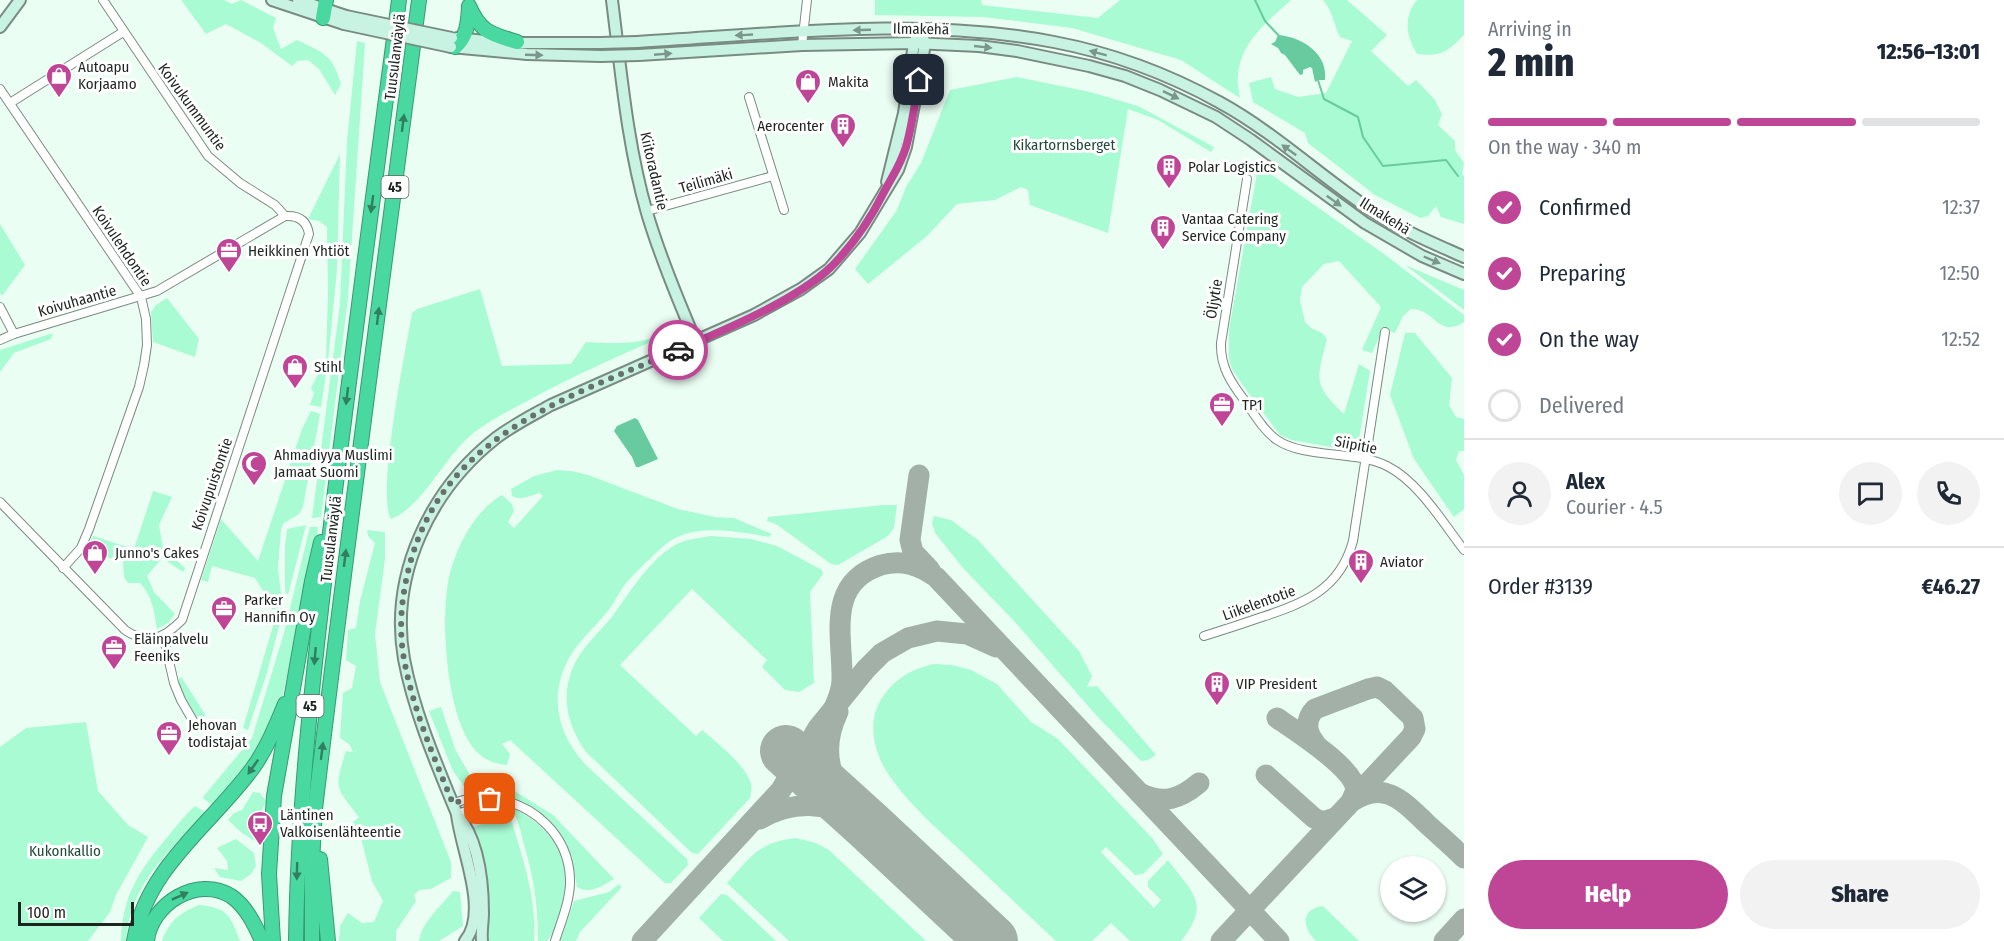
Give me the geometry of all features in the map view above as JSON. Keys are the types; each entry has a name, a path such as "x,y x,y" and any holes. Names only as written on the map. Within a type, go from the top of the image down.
{"highway":[{"name":"Tuusulanväylä","path":"296,941 300,809 316,643 355,326 399,0"},
{"name":"Tuusulanväylä","path":"312,941 312,862 315,810 354,487 371,374 419,0"},
{"path":"469,3 480,27 497,37 517,42"},
{"path":"455,43 468,26 469,3"},
{"path":"273,941 268,874 274,796 312,581 338,472"},
{"path":"134,941 139,915 150,890 167,867 252,769 267,745 296,677"},
{"path":"315,810 328,941"},
{"path":"147,941 152,923 160,910 170,901 181,895 206,890 229,895 237,902 253,921 262,941"}],"main road":[{"path":"0,27 20,0"},
{"path":"272,0 324,9"},
{"path":"298,0 324,9"},
{"name":"Kiitoradantie","path":"612,0 630,135 647,211 659,249 696,342"},
{"name":"Ilmakehä","path":"324,9 345,20 455,43 527,54 639,56 802,45 919,43 979,46 1048,56 1116,74 1160,90 1216,117 1365,224 1422,256 1464,274"},
{"name":"Ilmakehä","path":"455,43 637,42 894,28 991,34 1053,42 1116,58 1154,71 1222,103 1372,211 1464,257"},
{"path":"465,941 471,932 474,915 471,874 458,829 455,809 416,709 403,656 402,614 406,578 414,548 424,525 454,478 498,436 551,405 754,315 792,295 829,268 860,233 885,189 902,122 920,30"},
{"path":"455,809 467,826 480,870 482,941"}],"street":[{"name":"Koivukummuntie","path":"103,0 208,156 240,183 276,205 285,216 302,219 308,227"},
{"path":"802,45 807,0"},
{"path":"10,103 123,32"},
{"name":"Koivulehdontie","path":"0,89 141,297 146,319 147,345 139,387 85,539 81,548 63,568"},
{"path":"749,98 783,210"},
{"name":"Teilimäki","path":"647,211 773,176"},
{"name":"Öljytie","path":"1247,179 1220,356 1225,372 1254,414"},
{"name":"Koivuhaantie","path":"0,340 14,333 157,291 285,216"},
{"name":"Koivupuistontie","path":"163,635 182,620 307,244 308,227"},
{"path":"0,307 14,333"},
{"name":"Liikelentotie","path":"1204,636 1298,604 1316,595 1344,566 1351,550 1385,332"},
{"name":"Siipitie","path":"1254,414 1272,436 1285,444 1302,449 1366,459 1388,466 1403,476 1464,550"},
{"path":"0,503 125,630 133,636 152,639 163,635 178,692 196,726"},
{"path":"455,809 472,798 502,800 533,812 548,825 558,838 567,860 570,878 569,892 555,941"}],"green space":[{"path":"181,0 224,0 232,4 241,0 276,18 273,28 281,49 297,40 330,60 341,84 335,95 319,69 308,60 297,61 292,66 261,43 226,24 206,34"},
{"path":"875,0 981,0 982,5 1098,18 1120,0 1291,0 1257,33 1244,52 1238,75 1240,98 1181,60 1072,28 983,17 875,15"},
{"path":"1323,0 1347,0 1387,35 1371,51 1408,86 1416,80 1435,100 1442,114 1438,125 1455,141 1455,150 1464,163 1462,174 1464,176 1464,224 1441,217 1436,206 1428,216 1420,218 1375,195 1308,143 1305,133 1253,102 1249,83 1271,77 1275,89 1298,97 1326,93 1352,41 1340,37 1331,12"},
{"path":"1417,0 1464,0 1464,35 1443,52 1432,55 1417,54 1408,33 1408,20"},
{"path":"357,41 365,43 348,298 321,517 312,518 340,304 347,141"},
{"name":"Kikartornsberget","path":"1017,77 1090,92 1138,106 1214,147 1211,152 1158,120 1128,109 1108,233 1030,205 1028,190 1021,187 995,200 957,204 927,236 868,284 855,269 897,210 906,187 921,163 950,90"},
{"path":"340,154 337,270 321,407 310,405 314,393 311,388 326,359 327,227 319,221 308,219"},
{"path":"1262,168 1384,254 1464,315 1464,322 1448,327 1419,310 1411,309 1403,316 1395,333 1383,328 1372,353 1362,350 1381,307 1339,261 1324,264 1302,287 1300,300 1305,322 1327,339 1320,373 1322,387 1326,395 1344,414 1359,364 1370,371 1357,452 1292,440 1280,435 1232,369 1229,359 1229,330 1257,173"},
{"path":"0,224 25,265 2,296 0,293"},
{"path":"1405,265 1464,290 1464,310"},
{"path":"480,289 502,366 571,364 586,342 629,342 671,333 564,382 484,426 461,445 412,504 391,519 387,505 389,453 412,313 417,309"},
{"path":"167,298 199,339 195,357 153,342 151,312 156,305"},
{"path":"53,333 51,339 14,353 0,372 0,350"},
{"path":"1405,333 1415,333 1452,378 1449,405 1456,417 1464,419 1464,451 1459,451 1456,460 1464,475 1464,509 1454,517 1414,459 1390,395"},
{"path":"311,411 320,414 303,507 299,514 284,523 281,529 278,568 283,611 267,673 248,730 243,728 278,609 272,609 255,578 212,566 208,582 201,580 221,519 258,561 302,429"},
{"path":"557,470 588,475 678,509 715,517 734,518 772,534 769,537 719,530 693,532 670,541 625,585 606,613 574,650 565,665 560,680 558,711 568,740 576,753 587,766 687,859 688,865 671,883 665,883 510,740 502,744 510,754 507,765 482,756 465,735 457,715 448,667 445,618 449,577 456,554 475,520 483,510 502,495 512,504 514,511 508,522 514,528 543,496 539,493 519,498 512,496 511,489 534,476"},
{"path":"153,491 172,497 159,525 163,548 185,568 183,572 162,558 147,576 154,592 175,614 168,623 157,629 148,594 140,583 128,583 124,577 123,561 86,552 93,536 134,549"},
{"path":"897,505 894,528 888,536 838,565 831,564 776,524 767,521 768,517"},
{"path":"934,516 951,520 978,540 1079,651 1092,676 1087,687 1097,686 1156,755 1141,761 1095,714 1014,621 963,568 935,533 932,523"},
{"path":"306,525 288,595 285,591 287,529"},
{"path":"310,527 318,527 317,535 301,619 280,704 253,758 214,806 203,797 252,738 284,633"},
{"path":"367,530 385,532 385,559 375,634 380,682 451,862 451,878 431,889 419,890 414,895 416,901 396,931 396,941 339,941 340,926 348,913 362,923 374,922 383,901 372,881 361,838 350,825 359,817 339,787 346,751 353,752 350,745 340,738 343,693 352,688 356,666 346,660 348,630 356,628 360,601 375,543 368,536"},
{"path":"711,536 751,539 777,546 822,570 823,574 810,592 814,683 799,692 785,690 762,667 767,660 692,589 620,665 696,736 702,730 722,747 748,777 751,786 750,798 698,854 692,853 586,752 570,719 567,692 571,672 579,655 656,560 675,545"},
{"path":"934,664 952,665 971,670 997,684 1031,722 1058,739 1153,839 1163,854 1143,874 1135,875 1106,847 1101,852 1154,908 1161,900 1148,887 1148,881 1168,860 1191,891 1197,908 1190,928 1181,941 1130,941 1111,923 1092,941 1056,941 906,798 885,769 876,749 874,717 882,698 898,680 911,672"},
{"path":"180,677 206,716 196,717 182,694 178,682"},
{"path":"441,707 455,749 471,777 508,787 553,815 614,879 591,890 577,887 565,843 555,827 544,816 512,800 468,792 453,771 429,711"},
{"name":"Kukonkallio","path":"86,722 98,791 128,825 148,837 116,895 110,912 88,941 0,941 0,747 26,728"},
{"path":"253,792 260,793 266,801 261,813 258,838 255,841 228,820 234,813 242,810"},
{"path":"195,806 207,813 179,840 143,885 129,921 126,941 121,941 122,924 129,895 142,870"},
{"path":"515,809 530,818 552,839 564,864 566,879 564,894 555,927 547,941 538,941 533,880 514,814"},
{"path":"511,819 528,879 533,910 534,941 489,941 488,908 471,828 490,821"},
{"path":"796,838 816,843 829,850 926,941 789,941 727,883 756,852 772,843"},
{"path":"236,839 254,853 256,866 251,874 241,881 220,877 214,868 228,870 227,861 217,848"},
{"path":"619,884 622,887 580,932 576,941 560,941 574,901 609,892"},
{"path":"453,891 460,892 463,926 439,941 419,941 428,921"},
{"path":"721,894 727,895 776,941 723,941 699,918"},
{"path":"199,905 216,908 227,914 240,941 162,941 176,918"},
{"path":"1323,906 1359,941 1316,941 1308,930 1306,919 1310,911"}],"shaded area":[{"path":"1278,35 1296,39 1312,48 1322,62 1325,80 1315,82 1310,67 1303,70 1303,74 1300,75 1285,55 1271,44 1275,42"},
{"path":"635,418 658,459 639,467 636,467 632,457 614,431 617,426"}],"waterway":[{"path":"1255,0 1265,21 1280,37"},
{"path":"1317,77 1324,99 1358,117 1363,137 1383,166 1446,160 1458,176"}],"taxiway":[{"path":"919,475 910,540 913,552 930,570"},
{"path":"831,715 842,685 841,613 844,598 851,585 863,573 889,563 910,564 923,569 936,577 1279,941"},
{"path":"642,941 781,790 818,728 882,653 908,638 937,631 967,634 996,647"},
{"path":"1315,743 1308,726 1308,721 1315,709 1368,689 1377,687 1385,691 1413,718 1415,729 1411,737 1353,799"},
{"path":"838,712 831,729 829,760 839,788 869,826"},
{"path":"1277,718 1323,751 1345,771 1353,781 1356,790 1351,802"},
{"path":"1266,775 1314,818 1323,822 1335,818"},
{"path":"1140,793 1156,799 1171,798 1185,793 1199,783"},
{"path":"1221,941 1351,802 1363,795 1373,792 1383,793 1401,801 1464,858"},
{"path":"760,819 785,809 809,806 833,810 858,820"},
{"path":"1444,941 1464,919"}],"runway":[{"path":"786,751 992,941"}],"way so far":[{"path":"490,799 468,798 453,804 416,709 403,656 401,632 406,578 414,548 424,525 454,478 498,436 551,405 678,350"}],"place":[{"name":"Autoapu Korjaamo","path":"59,99"},
{"name":"Makita","path":"808,105"},
{"name":"Aerocenter","path":"843,149"},
{"name":"Polar Logistics","path":"1169,190"},
{"name":"Vantaa Catering Service Company","path":"1163,251"},
{"name":"Heikkinen Yhtiöt","path":"229,274"},
{"name":"Stihl","path":"295,390"},
{"name":"TP1","path":"1222,428"},
{"name":"Ahmadiyya Muslimi Jamaat Suomi","path":"254,487"},
{"name":"Junno's Cakes","path":"95,576"},
{"name":"Aviator","path":"1361,585"},
{"name":"Parker Hannifin Oy","path":"224,632"},
{"name":"Eläinpalvelu Feeniks","path":"114,671"},
{"name":"VIP President","path":"1217,707"},
{"name":"Jehovan todistajat","path":"169,757"},
{"name":"Läntinen Valkoisenlähteentie","path":"260,847"}],"route":[{"path":"678,350 754,315 801,290 829,268 844,252 860,233 898,170 906,147 919,80"}]}
